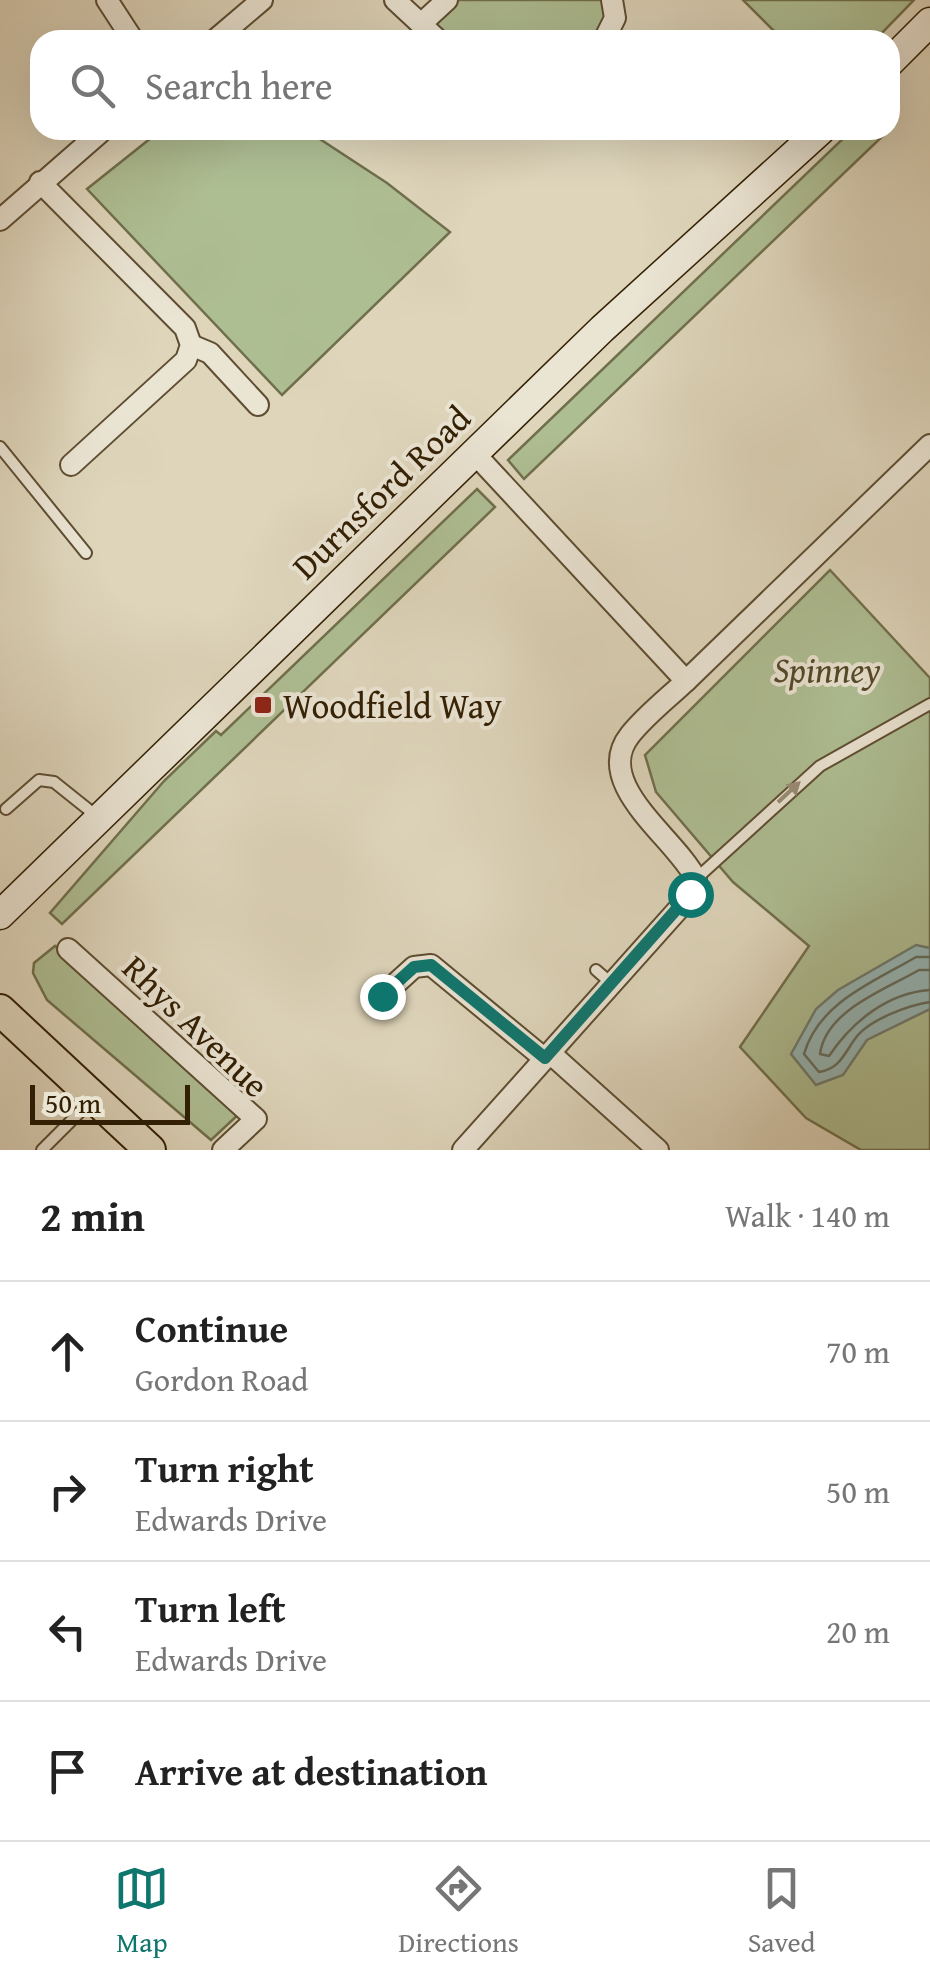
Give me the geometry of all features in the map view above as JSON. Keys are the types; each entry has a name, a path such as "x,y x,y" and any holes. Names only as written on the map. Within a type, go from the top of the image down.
{"main road":[{"path":"900,52 930,22"},
{"name":"Durnsford Road","path":"0,914 602,329 810,140"},
{"path":"0,1010 96,1095 150,1150"}],"street":[{"path":"107,0 126,30"},
{"path":"395,0 427,30"},
{"path":"421,24 447,0"},
{"path":"609,30 615,18 612,0"},
{"path":"225,30 254,2"},
{"path":"0,220 91,140"},
{"path":"40,182 186,328 190,345 186,360 71,466"},
{"path":"190,345 210,353 258,405"},
{"path":"463,1150 548,1056 604,977 690,894 696,879 688,861 625,791 620,774 629,736 930,444"},
{"path":"475,454 686,681"},
{"name":"Rhys Avenue","path":"68,949 256,1120 223,1150"},
{"path":"382,996 414,967 431,965 548,1056 658,1150"}],"lane":[{"path":"0,447 86,554"},
{"path":"696,879 786,792 820,766 930,704"},
{"path":"6,809 39,780 54,782 100,819"},
{"path":"42,1150 96,1095"}],"green space":[{"path":"458,0 604,0 608,16 599,30 435,30 431,26"},
{"path":"743,0 914,0 885,30 773,30"},
{"path":"148,140 321,140 387,183 450,232 282,395 87,189"},
{"path":"842,140 879,140 524,479 508,460"},
{"path":"477,489 495,507 62,924 50,913 164,781 216,731 221,735"},
{"name":"Spinney","path":"830,570 930,678 930,1150 861,1150 806,1118 740,1047 809,946 733,882 656,792 645,755"},
{"path":"55,946 241,1112 211,1140 47,1000 33,973 34,963"}],"water":[{"path":"916,945 930,948 930,1009 867,1040 843,1075 816,1085 791,1054 816,1009 838,990"}],"place":[{"name":"Woodfield Way","path":"263,705"}],"route":[{"path":"382,996 414,967 431,965 545,1058 690,894"}]}
